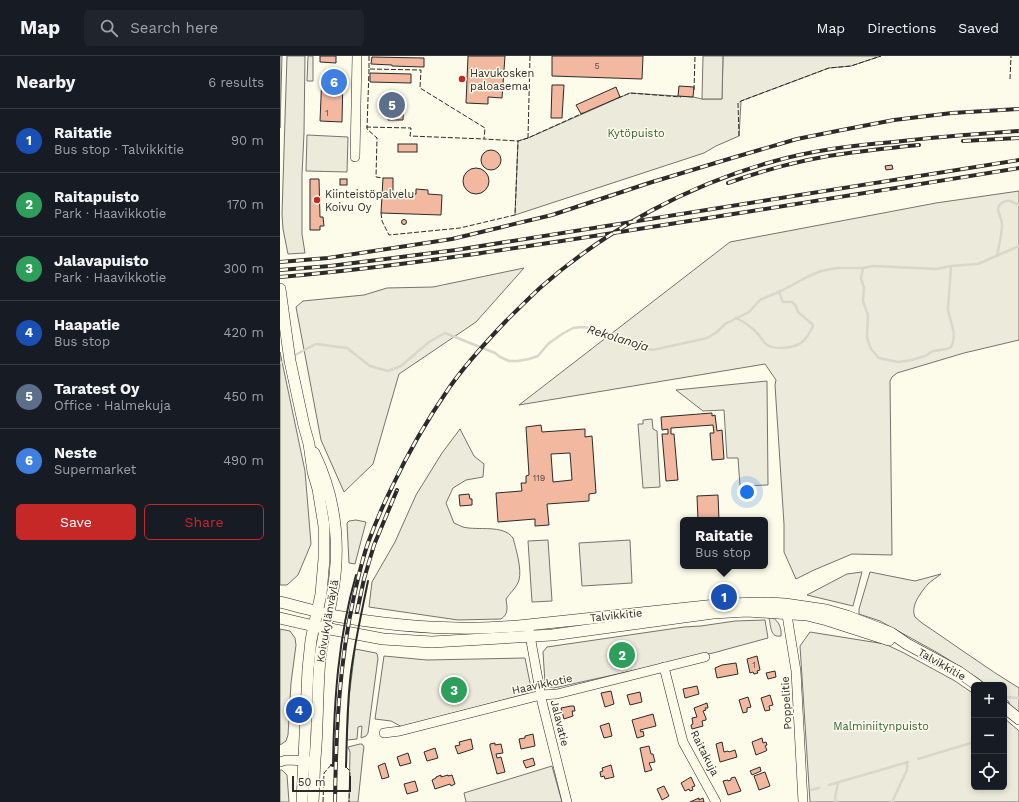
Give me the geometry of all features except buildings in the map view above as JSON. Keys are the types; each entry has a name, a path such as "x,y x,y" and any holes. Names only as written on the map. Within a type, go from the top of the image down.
{"main road":[{"name":"Koivukylänväylä","path":"280,289 290,361 309,444 324,526 324,559 321,594 323,613 320,627 311,640 308,669 309,761 313,802"},
{"name":"Talvikkitie","path":"280,602 323,613 376,623 426,628 460,629 505,628 724,604 768,603 786,609"},
{"name":"Talvikkitie","path":"280,618 383,639 432,642 552,635 723,612 786,609 826,610 847,616 891,633 907,644 959,672 973,682"},
{"path":"1007,709 1019,719"},
{"name":"Koivukylänväylä","path":"302,802 309,761"}],"street":[{"path":"355,157 357,56"},
{"name":"Poppelitie","path":"786,609 796,671 803,802"},
{"name":"Jalavatie","path":"528,625 542,702 567,802"},
{"name":"Haavikkotie","path":"384,733 400,731 541,695 557,694 704,657"},
{"name":"Raitakuja","path":"664,667 683,742 716,802"},
{"path":"280,762 286,760 309,761"}],"green space":[{"path":"280,56 282,56 280,128"},
{"path":"287,56 305,56 302,234 305,253 288,254 283,229 282,214"},
{"name":"Kytöpuisto","path":"723,56 881,56 851,66 829,68 741,101 739,136 704,153 515,215 518,141 630,93 693,97 702,99 722,99"},
{"path":"1019,191 1019,340 964,353 897,373 890,381 892,555 852,554 796,579 784,552 784,524 775,385 776,380 765,364 519,405 730,242 936,203"},
{"path":"524,268 476,322 399,374 373,464 344,492 321,440 296,307 303,301 364,295 387,288 433,287"},
{"path":"280,352 305,471 311,544 298,575 287,585 280,585"},
{"path":"767,381 768,485 740,486 738,458 727,458 724,410 703,411 676,390"},
{"path":"460,429 474,456 484,464 483,477 466,480 453,488 446,503 454,523 469,528 497,529 509,534 513,538 520,575 517,585 506,599 507,610 504,617 501,619 458,620 369,607 372,582 395,542 416,495 442,453"},
{"path":"356,520 366,522 355,564 349,563 347,523 349,521"},
{"path":"862,572 853,606 807,595 847,574"},
{"path":"870,572 915,581 941,574 928,584 919,595 914,608 915,617 1019,688 1019,713 1009,705 1007,700 1007,682 983,682 938,653 880,621 859,614 859,609"},
{"path":"769,617 775,619 779,624 781,636 777,636 773,633"},
{"path":"765,620 768,638 713,653 554,688 549,687 545,683 543,652 547,647 684,627 735,621"},
{"path":"280,629 290,631 295,638 296,645 291,683 288,735 286,741 280,745"},
{"name":"Malminiitynpuisto","path":"810,632 885,644 955,681 971,692 971,790 1007,790 1007,721 1019,731 1019,802 810,802 800,646"},
{"path":"355,649 376,653 378,658 368,733 366,736 361,738 362,726 358,727 357,739 347,740 349,698"},
{"path":"384,656 427,660 525,658 531,688 526,694 402,727 391,721 375,719"},
{"path":"360,744 364,747 358,802 349,802 350,752 348,747"},
{"path":"552,766 562,802 466,802 464,793"},
{"path":"280,770 287,775 289,802 280,802"}],"shaded area":[{"path":"308,56 313,56 313,81 307,81"},
{"path":"703,56 723,56 722,99 702,99"},
{"path":"307,135 348,137 347,172 306,171"},
{"path":"652,419 653,429 657,431 660,487 643,488 638,424 643,424 643,420"},
{"path":"548,540 552,601 532,602 528,541"},
{"path":"630,540 632,583 582,586 579,543"}],"waterway":[{"path":"997,256 1002,224 998,209 1003,202 1008,201 1019,205"},
{"name":"Rekolanoja","path":"293,356 316,344 347,348 370,366 388,371 401,366 429,342 445,333 495,353 509,361 518,361 538,356 548,344 562,334 573,328 581,327 591,328 639,347 653,350 707,338 717,332 725,324 749,312 760,300 821,271 837,268 863,268 873,266 936,269 951,266 978,264 1019,246"},
{"path":"863,268 861,279 864,287 863,301 868,315 868,341 871,349 879,358 898,362 912,360 925,356 933,351 951,347 954,333 948,310 951,266"},
{"path":"736,318 752,328 765,343 771,347 788,347 801,343 808,336 813,326 798,312 796,306 792,302 783,302 779,292"},
{"name":"Rekolanoja","path":"280,363 287,360"},
{"path":"1007,698 1019,698"},
{"path":"918,759 971,743"},
{"path":"892,802 907,770 907,762"},
{"path":"829,785 908,762"},
{"path":"836,802 835,798 838,783"},
{"path":"811,790 819,788"}],"railway":[{"path":"280,262 328,258 452,239 552,215 649,183 797,139 894,120 952,113 1019,109"},
{"path":"335,802 337,724 345,647 357,583 371,536 385,501 405,462 418,437 441,400 476,353 523,304 541,287 593,246 622,228 681,196 712,182 743,171 790,157 834,148 940,137 1019,131"},
{"path":"963,141 1019,138"},
{"path":"728,183 758,173 818,158 919,145"},
{"path":"280,270 330,266 456,250 1019,160"},
{"path":"280,277 410,263 497,251 1019,168"},
{"path":"357,612 364,579 374,545 397,490"}],"fence":[{"path":"369,56 369,69 421,70 420,88 485,128 484,139 518,141 528,138"},
{"path":"530,56 528,138 583,113"},
{"path":"694,90 695,56"},
{"path":"739,136 738,103 741,101 829,68 851,66 881,56"},
{"path":"1010,79 1011,56"},
{"path":"369,69 367,129 377,138 376,177 383,178"},
{"path":"618,98 630,93 681,97"},
{"path":"366,127 411,128 410,136 484,139"},
{"path":"381,213 382,221 389,235 460,228 515,215 518,141"},
{"path":"323,802 324,773 331,765"},
{"path":"346,767 350,771 349,802"}],"wall":[{"path":"331,765 333,766 334,718 341,646 356,575"},
{"path":"346,767 351,672 368,581"}],"place":[{"name":"Havukosken paloasema","path":"462,79"},
{"name":"Neste","path":"334,82"},
{"name":"Taratest Oy","path":"392,105"},
{"name":"Kiinteistöpalvelu Koivu Oy","path":"317,200"},
{"name":"Raitatie","path":"724,597"},
{"name":"Raitapuisto","path":"622,655"},
{"name":"Jalavapuisto","path":"454,690"},
{"name":"Haapatie","path":"299,710"}]}
